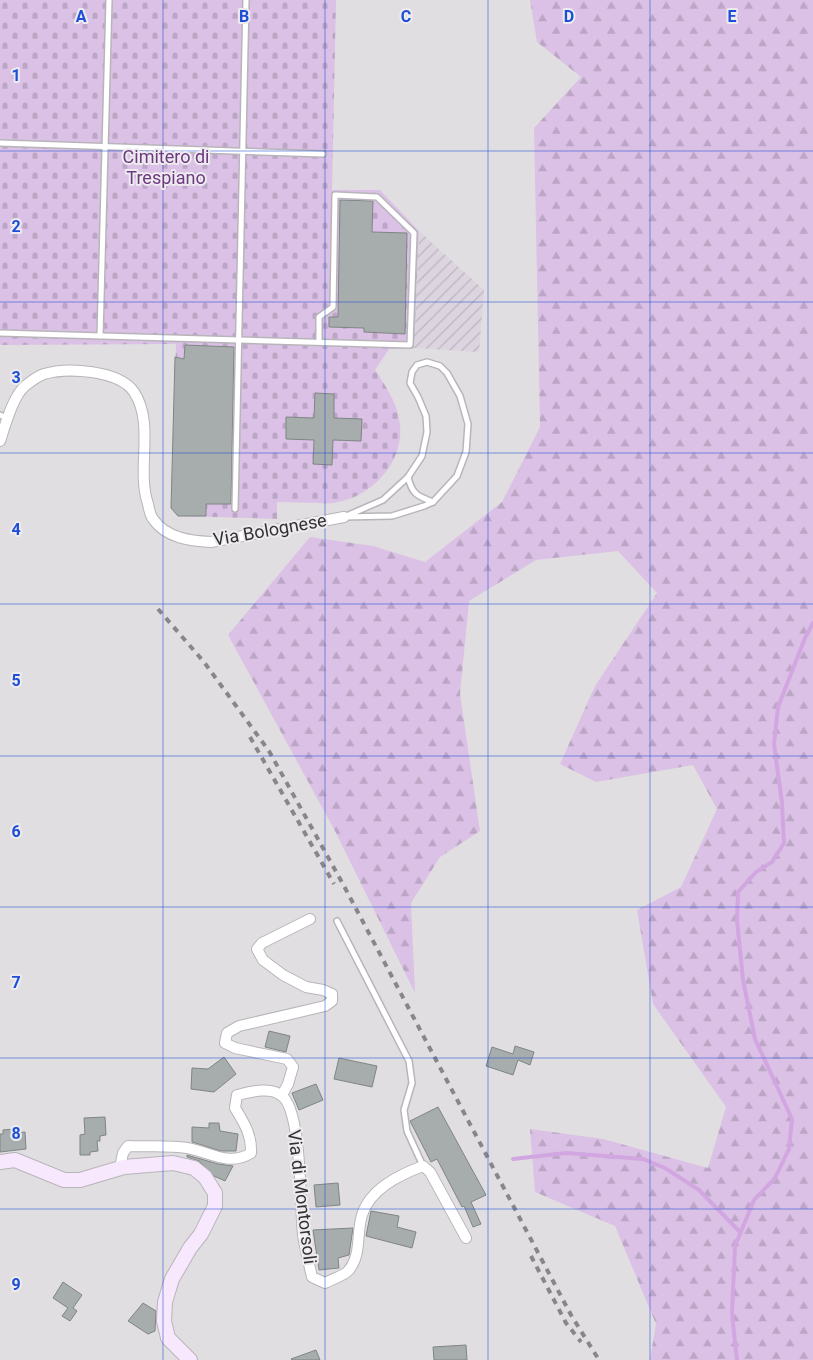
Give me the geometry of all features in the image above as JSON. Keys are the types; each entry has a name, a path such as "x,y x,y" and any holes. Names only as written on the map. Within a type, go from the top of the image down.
{"street":[{"name":"Via Bolognese","path":"0,441 4,417 23,387 42,374 68,369 96,373 118,380 133,391 141,409 144,431 142,470 145,497 152,518 175,536 191,541 211,542 344,517"},
{"path":"120,1168 123,1153 128,1146 187,1148 226,1159 242,1159 251,1153 252,1142 235,1108 237,1095 269,1090 282,1095 288,1084 292,1067 287,1059 236,1048 225,1043 227,1034 239,1026 325,1006 332,1001 332,994 323,990 306,987 283,975 263,960 257,949 262,943 310,919"},
{"name":"Via di Montorsoli","path":"282,1095 290,1107 299,1157 303,1235 312,1276 325,1283 347,1272 354,1262 359,1245 362,1215 374,1193 407,1172 423,1166"},
{"path":"0,1162 15,1160 64,1180 80,1180 120,1168 173,1163 194,1168 205,1177 215,1193 215,1206 201,1234 190,1248 172,1279 165,1302 164,1321 168,1338 190,1360"},
{"path":"423,1166 430,1172 466,1238"}],"lane":[{"path":"100,336 109,0"},
{"path":"235,509 246,0"},
{"path":"0,143 323,154"},
{"path":"0,333 410,345 414,233 377,197 336,195 333,307 319,318 318,342"},
{"path":"427,362 440,366 460,396 468,424 466,452 457,476 433,502 424,506 392,516 344,517 383,500 408,477 422,456 427,432 426,416 410,383 411,377 417,365 427,362"},
{"path":"408,477 411,489 418,497 433,502"},
{"path":"338,921 409,1061 412,1083 404,1110 408,1131 423,1166"}],"shaded area":[{"path":"419,231 484,290 479,352 414,348"}],"green space":[{"name":"Cimitero di Trespiano","path":"0,0 336,0 332,190 380,190 419,231 414,348 389,349 375,370 397,410 400,438 391,464 384,475 374,484 351,498 336,503 277,502 277,519 178,516 171,508 176,344 0,345"},
{"path":"530,0 813,0 813,1360 650,1360 656,1324 615,1226 535,1192 530,1129 603,1139 708,1168 726,1107 653,1004 637,910 681,887 717,809 693,765 596,782 560,764 595,686 657,593 618,551 536,560 469,601 460,694 480,831 440,857 411,903 415,993 335,831 228,635 310,537 373,546 425,562 502,502 540,427 534,128 581,77 537,42"}],"building":[{"path":"340,200 373,201 372,232 407,233 405,334 364,332 364,328 329,327 329,317 338,317"},
{"path":"185,345 234,347 231,504 206,504 206,516 178,516 171,508 175,357 184,359"},
{"path":"315,393 334,394 334,418 362,419 361,441 333,440 332,465 313,464 314,440 286,439 286,417 314,418"},
{"path":"269,1031 290,1036 286,1052 265,1047"},
{"path":"515,1046 534,1052 530,1065 518,1060 513,1075 486,1066 492,1047 513,1054"},
{"path":"224,1057 236,1074 214,1092 191,1089 192,1068 208,1069"},
{"path":"339,1058 377,1066 372,1087 334,1079"},
{"path":"316,1084 323,1100 299,1110 292,1093"},
{"path":"438,1107 486,1195 471,1202 481,1224 473,1227 464,1206 462,1207 437,1159 431,1162 410,1121"},
{"path":"105,1117 106,1135 100,1136 100,1141 97,1141 98,1151 90,1152 90,1155 80,1155 80,1135 85,1134 84,1118"},
{"path":"209,1123 219,1123 220,1131 238,1134 236,1151 221,1151 192,1142 192,1127 209,1128"},
{"path":"14,1129 14,1133 25,1132 26,1149 0,1152 0,1134 3,1134 3,1130"},
{"path":"187,1155 218,1164 233,1166 225,1181 214,1176 199,1161 187,1157"},
{"path":"338,1183 340,1205 316,1207 314,1185"},
{"path":"371,1211 399,1216 397,1227 416,1232 412,1248 366,1236"},
{"path":"353,1228 349,1255 338,1258 339,1268 319,1270 313,1230"},
{"path":"63,1282 82,1295 73,1308 77,1311 70,1321 62,1316 68,1308 53,1298"},
{"path":"143,1303 156,1311 155,1331 148,1334 128,1321"},
{"path":"466,1345 467,1360 434,1360 433,1347"},
{"path":"316,1350 320,1360 291,1359"}],"waterway":[{"path":"737,1360 732,1314 735,1246 754,1200 775,1178 789,1149 792,1119 755,1039 743,980 737,920 738,892 756,872 772,862 784,843 782,803 774,744 778,707 805,638 813,623"},
{"path":"513,1159 566,1153 643,1159 665,1168 699,1190 740,1232"}],"railway":[{"path":"158,609 204,662 269,751 344,886 571,1315 599,1360"},
{"path":"250,737 334,884"},
{"path":"531,1256 566,1323 581,1342"}]}
